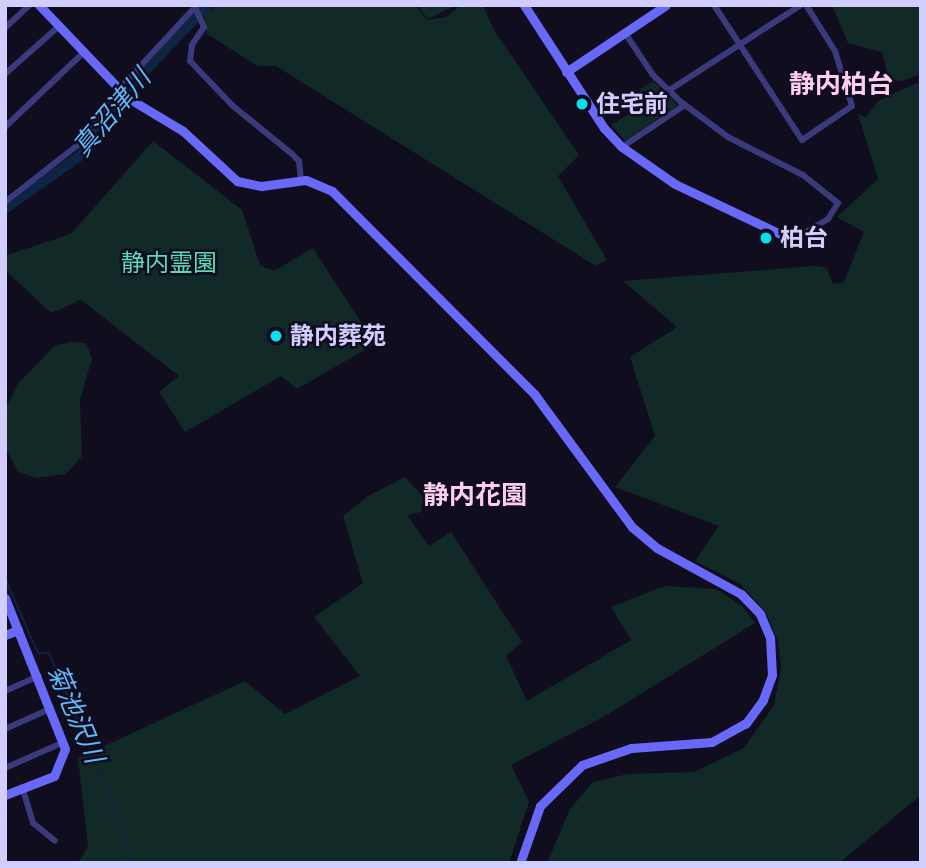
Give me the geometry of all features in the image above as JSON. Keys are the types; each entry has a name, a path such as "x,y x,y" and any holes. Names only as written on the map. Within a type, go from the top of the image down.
{"street":[{"path":"5,28 30,5"},
{"path":"39,5 122,92 183,131 237,181 261,186 301,180 321,183 332,191 535,395 632,527 657,548 741,594 760,614 770,637 769,688 746,723 712,742 631,748 582,765 540,806 520,863"},
{"path":"524,5 566,72 622,147 675,184 793,240 828,219 838,203 803,175 728,137 685,105 668,91 625,33"},
{"path":"647,5 653,14"},
{"path":"566,72 666,5"},
{"path":"668,91 741,44 804,5 835,51 852,106 802,140 741,44 714,5"},
{"path":"5,202 67,157 196,7 203,20 190,61 233,106 299,161 301,180"},
{"path":"5,74 58,26"},
{"path":"5,127 84,52"},
{"path":"622,147 685,105"},
{"path":"5,598 64,741 57,772 23,790 5,795"},
{"path":"5,635 18,629"},
{"path":"5,691 38,676"},
{"path":"5,729 52,709"},
{"path":"5,768 64,741"},
{"path":"23,790 38,831 55,841"}],"green space":[{"path":"219,5 415,5 427,20 446,17 461,5 483,5 494,30 579,155 558,176 607,260 596,266 276,66 257,66 206,33 204,14"},
{"path":"417,5 457,5 428,19"},
{"path":"832,5 921,5 921,74 902,81 889,80 882,52 848,43"},
{"path":"653,81 678,105 625,141 611,125 644,105 639,90"},
{"path":"921,81 921,795 839,863 547,863 570,809 593,782 628,774 694,772 744,748 774,705 781,667 778,641 766,612 740,584 695,561 719,526 615,487 655,436 630,357 677,327 623,281 815,266 827,268 833,284 844,282 864,232 837,217 878,179 858,114 866,117 878,101"},
{"name":"静内霊園","path":"153,141 242,210 260,265 274,271 313,248 375,344 297,389 281,376 185,432 159,392 179,376 81,300 51,313 5,270 5,256 71,234"},
{"path":"70,342 86,343 92,358 80,400 82,456 66,474 37,478 18,472 5,447 5,410 18,384 54,346"},
{"path":"405,477 423,497 421,512 407,515 429,546 451,532 522,642 506,656 527,701 631,640 611,607 664,586 716,589 742,606 755,623 605,716 511,765 529,802 509,863 78,863 88,846 78,758 245,681 285,714 360,676 314,617 363,583 343,516 368,496"}],"waterway":[{"name":"真沼津川","path":"5,209 81,155 116,101 208,5"},
{"name":"菊池沢川","path":"5,578 38,653 49,653 102,777 131,863"}],"place":[{"name":"住宅前","path":"582,104"},
{"name":"柏台","path":"766,238"},
{"name":"静内葬苑","path":"276,336"}],"district":[{"name":"静内柏台","path":"841,85"},
{"name":"静内花園","path":"475,496"}]}
